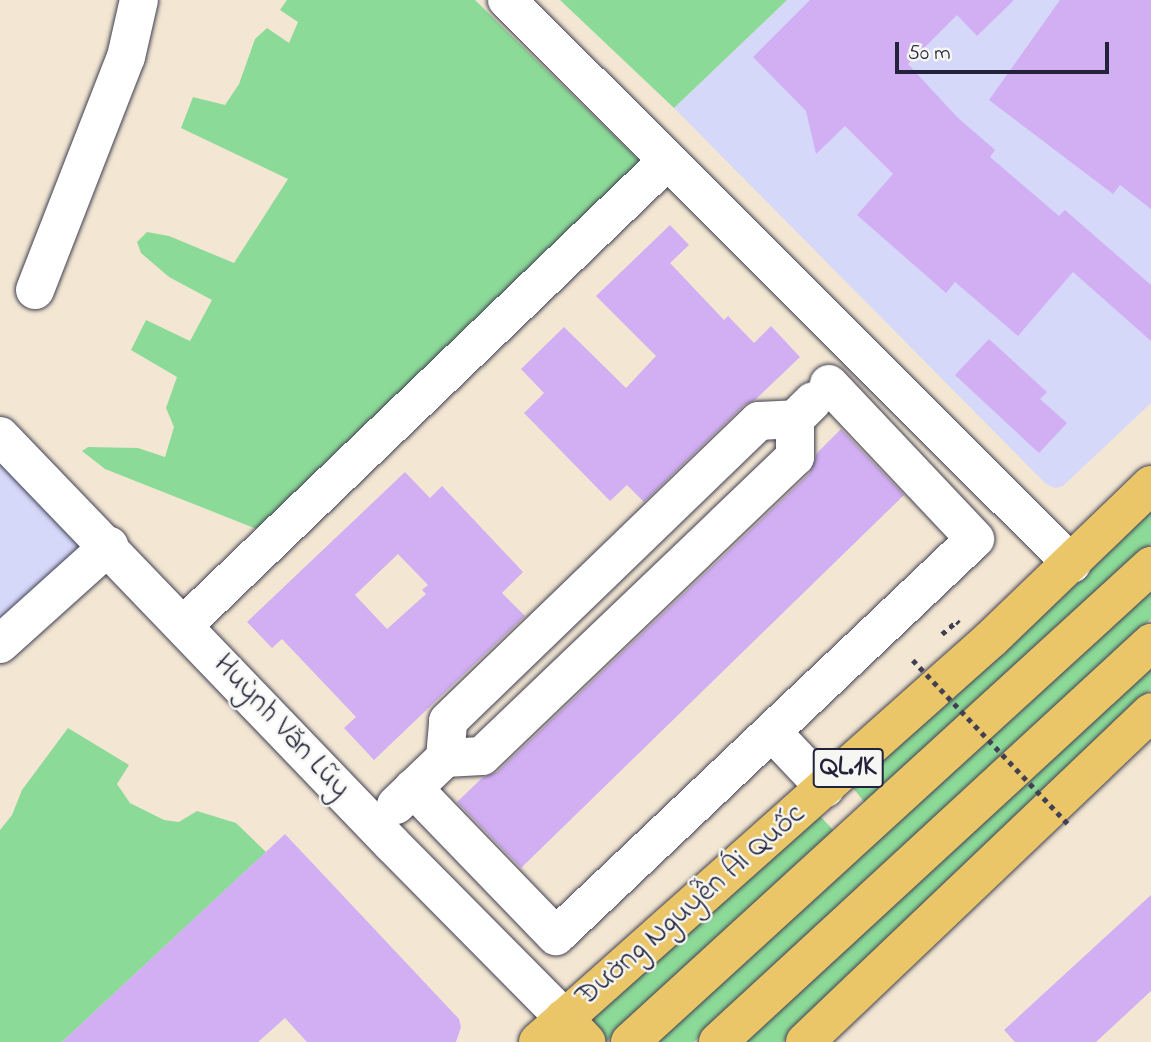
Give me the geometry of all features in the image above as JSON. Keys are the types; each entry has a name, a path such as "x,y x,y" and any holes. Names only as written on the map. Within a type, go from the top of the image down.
{"main road":[{"name":"Đường Nguyễn Ái Quốc","path":"562,1034 825,788 1072,564 1151,485"},
{"name":"Đường Nguyễn Ái Quốc","path":"630,1042 1151,566"},
{"path":"718,1042 1151,643"},
{"path":"805,1042 1151,712"},
{"path":"825,788 864,830"}],"street":[{"path":"35,290 126,57 139,0"},
{"path":"507,0 1072,564"},
{"path":"184,625 668,160"},
{"path":"445,758 448,722 759,421 795,419 861,353"},
{"path":"413,788 556,936 975,539 830,384"},
{"path":"374,825 445,758 482,756 795,457 795,419"},
{"name":"Huỳnh Văn Lũy","path":"0,436 374,825 562,1034"},
{"path":"0,644 108,546"},
{"path":"773,733 825,788"}],"path":[{"path":"913,660 1070,825"}],"shaded area":[{"path":"787,0 1151,0 1151,403 1063,486 1055,488 1046,484 674,108"},
{"path":"0,460 88,549 0,633"}],"green space":[{"path":"287,0 475,0 645,166 267,533 105,469 82,451 88,447 138,448 165,457 174,427 166,408 177,377 131,350 146,320 190,341 212,300 169,277 141,253 137,242 147,232 169,236 234,263 288,179 181,128 193,97 225,105 239,84 255,39 267,28 289,43 298,22 280,10"},
{"path":"560,0 787,0 674,108"},
{"path":"1151,508 1151,544 867,805 852,787"},
{"path":"1151,589 1151,619 1032,733 694,1042 654,1042"},
{"path":"1151,664 1151,689 783,1042 743,1042"},
{"path":"68,728 129,765 117,784 130,803 164,820 179,822 197,811 236,823 266,852 62,1042 0,1042 0,830 12,815 22,790"},
{"path":"820,816 836,833 606,1042 599,1042 582,1025"}],"building":[{"path":"810,0 1014,0 977,36 957,15 908,64 957,117 995,150 990,157 1059,216 1065,210 1151,285 1151,341 1073,272 1018,336 955,282 946,293 857,215 893,174 845,126 816,154 806,111 753,57"},
{"path":"1060,0 1151,0 1151,209 1120,185 1113,194 989,100"},
{"path":"670,225 689,245 670,263 724,320 728,316 754,343 771,326 800,357 755,400 744,405 644,502 627,485 610,501 524,413 544,393 521,369 564,327 626,388 656,356 596,296"},
{"path":"989,339 1047,392 1040,399 1067,423 1039,453 955,375"},
{"path":"841,429 904,495 521,868 457,802 482,778 497,772 810,473 817,453"},
{"path":"405,472 430,498 442,486 523,572 502,593 525,616 374,760 344,728 356,717 282,639 272,648 247,622","holes":["398,554 428,585 422,590 426,594 387,629 355,595"]},
{"path":"285,834 459,1019 461,1027 456,1042 307,1042 285,1018 258,1042 62,1042"},
{"path":"1151,895 1151,991 1096,1042 1015,1042 1004,1030"}]}
